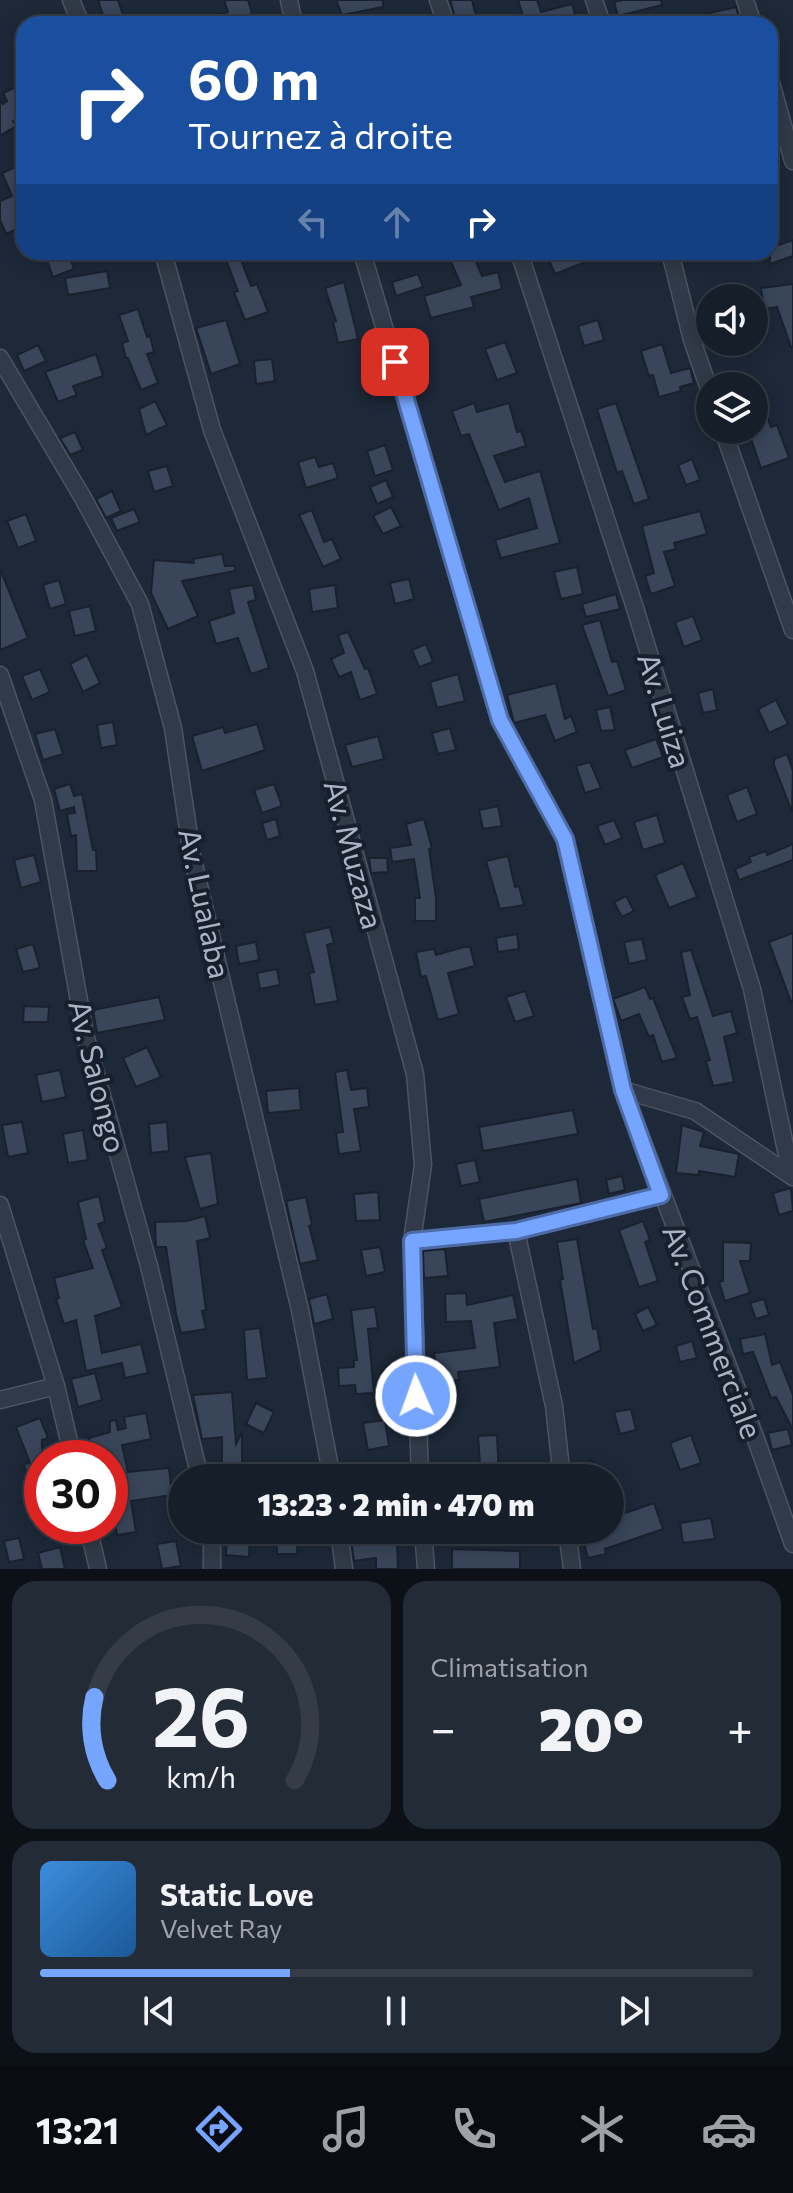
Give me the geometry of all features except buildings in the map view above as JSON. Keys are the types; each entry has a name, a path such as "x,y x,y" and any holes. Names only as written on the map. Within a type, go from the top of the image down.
{"street":[{"path":"778,108 793,161"},
{"name":"Av. Muzaza","path":"165,260 212,430 305,671 415,1074 423,1165 412,1241 420,1464"},
{"name":"Av. Commerciale","path":"364,260 500,720 565,839 623,1090 793,1544"},
{"name":"Av. Luiza","path":"522,260 635,608 752,989 792,1175"},
{"path":"672,260 703,372"},
{"name":"Av. Lualaba","path":"0,358 83,498 140,604 173,728 192,856 300,1310 329,1464"},
{"path":"728,444 793,630"},
{"name":"Av. Salongo","path":"0,675 43,800 85,1034 149,1266 197,1464"},
{"path":"623,1090 695,1111 792,1175"},
{"path":"412,1241 516,1231 661,1195"},
{"path":"0,1205 56,1386 69,1440"},
{"path":"516,1231 554,1406 560,1464"},
{"path":"0,1400 56,1386"},
{"path":"92,1544 98,1569"},
{"path":"212,1544 212,1569"},
{"path":"341,1544 344,1569"},
{"path":"424,1544 426,1569"},
{"path":"569,1544 572,1569"}],"route":[{"path":"395,362 500,720 565,839 623,1090 661,1195 516,1231 412,1241 416,1396"}]}
